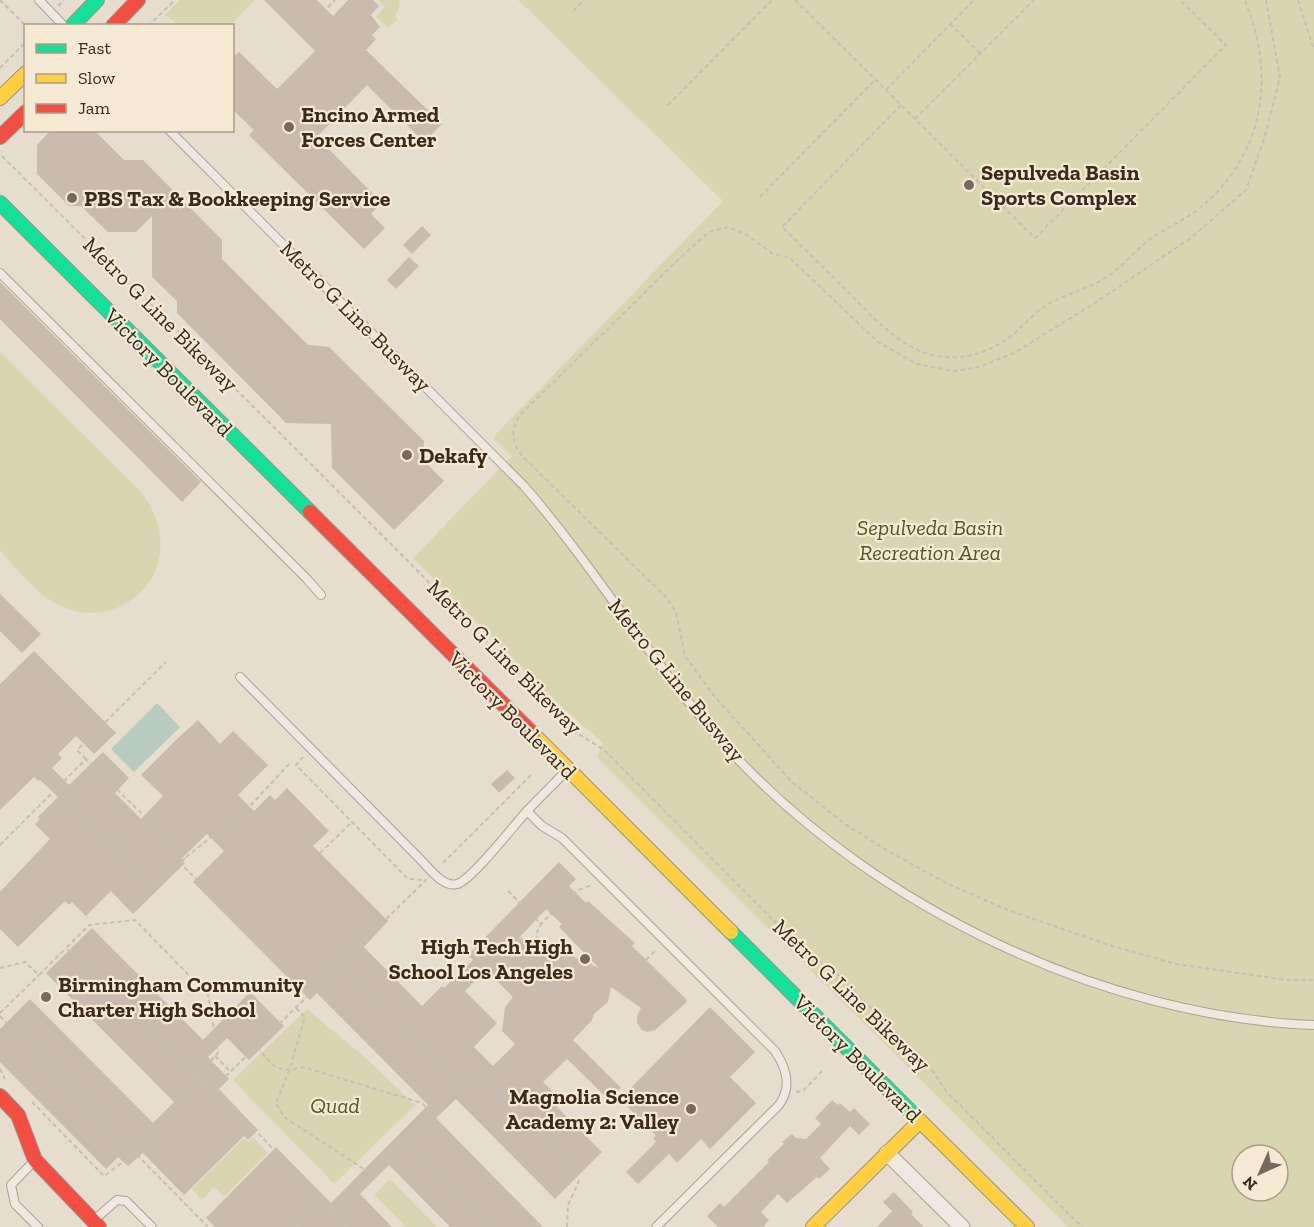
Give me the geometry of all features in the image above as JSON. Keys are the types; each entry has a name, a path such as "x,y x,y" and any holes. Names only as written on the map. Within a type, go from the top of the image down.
{"main road":[{"path":"74,24 97,0"},
{"path":"115,24 138,0"},
{"path":"0,98 24,75"},
{"path":"0,137 24,114"},
{"name":"Victory Boulevard","path":"0,203 1027,1227"},
{"path":"0,1096 18,1115 35,1160 96,1224"},
{"path":"813,1227 920,1121"}],"street":[{"name":"Victory Boulevard","path":"887,1153 962,1227"}],"lane":[{"path":"39,0 62,24"},
{"name":"Metro G Line Busway","path":"171,132 524,486 569,541 653,655 733,754 807,824 863,866 930,908 996,944 1068,974 1159,1002 1228,1016 1314,1024"},
{"path":"0,273 321,595"},
{"path":"240,677 434,873 443,881 451,884 457,885 463,881 493,852 501,839 567,770"},
{"path":"527,811 542,826 562,838 776,1051 786,1071 786,1093 779,1105 656,1227"},
{"path":"35,1160 12,1185 15,1204 38,1227"},
{"path":"96,1224 117,1200 126,1201 152,1227"}],"path":[{"path":"0,0 24,24"},
{"path":"150,24 175,0"},
{"path":"328,7 335,0"},
{"path":"573,11 584,0"},
{"path":"668,105 772,0"},
{"path":"795,0 1035,238 1226,45 1180,0"},
{"path":"886,90 974,0"},
{"path":"915,119 1034,0"},
{"path":"901,105 782,227 887,330 910,346 934,355 949,357 964,358 979,354 1014,334 1048,304 1108,276 1127,262 1146,242 1199,209 1237,168 1255,125 1262,86 1262,58 1254,24 1245,0"},
{"path":"1266,0 1280,77 1265,136 1246,190 1192,237 1095,303 1014,353 979,367 954,371 917,364 878,342 790,258 772,254 747,235 728,228 709,232 683,255 520,415 514,424 512,438 523,457 665,596 676,612 685,656 714,696 792,782 845,824 945,882 1005,909 1112,946 1176,964 1287,980 1314,980"},
{"path":"1298,0 1314,50"},
{"path":"950,24 980,53"},
{"path":"0,68 24,44"},
{"path":"760,197 875,80"},
{"name":"Metro G Line Bikeway","path":"6,159 418,571 574,731 604,750 798,945 837,974 927,1064 947,1092 1082,1227"},
{"path":"166,662 77,750 186,857"},
{"path":"32,1101 104,1176 135,1153 214,1072 223,1079 426,880 408,879 296,765 311,748"},
{"path":"0,845 86,759"},
{"path":"57,788 156,886 180,862 250,806 289,764"},
{"path":"443,863 532,773"},
{"path":"320,853 352,822"},
{"path":"180,862 310,994"},
{"path":"537,941 537,932 541,924 562,902 586,886 598,887"},
{"path":"508,891 541,924"},
{"path":"195,1077 218,1053 208,995 135,920 89,925 0,1014 208,1227"},
{"path":"66,948 202,1084"},
{"path":"646,960 658,948"},
{"path":"0,968 25,962 39,975"},
{"path":"339,966 407,1038"},
{"path":"296,1008 305,1017 289,1071 276,1103 285,1117 370,1173"},
{"path":"411,1042 458,1086"},
{"path":"257,1047 275,1066 289,1071 303,1067 422,1103 431,1113"},
{"path":"215,1056 230,1071"},
{"path":"0,1069 10,1084"},
{"path":"346,1227 331,1211 474,1069 516,1112"},
{"path":"786,1093 803,1091 823,1070"},
{"path":"206,1080 323,1200 296,1227"},
{"path":"521,1116 574,1171"},
{"path":"408,1136 498,1227"},
{"path":"567,1227 568,1205 579,1181 577,1177"}],"green space":[{"path":"180,0 255,0 231,24 176,24 165,15"},
{"path":"378,0 399,0 400,6 395,15 397,20 388,28 376,16 385,7"},
{"name":"Sepulveda Basin Recreation Area","path":"518,0 1314,0 1314,1227 1068,1227 597,757 603,743 562,707 413,558 512,456 494,438 723,201"},
{"path":"0,352 140,491 151,507 158,525 160,542 159,559 153,576 143,590 129,601 111,610 88,613 56,604 38,591 0,551"},
{"name":"Quad","path":"307,1009 368,1060 415,1105 334,1184 233,1080"},
{"path":"253,1137 268,1153 224,1197 214,1187 202,1200 192,1189 244,1138 248,1142"},
{"path":"390,1179 437,1227 406,1227 374,1195"}],"shaded area":[{"path":"157,703 180,727 134,772 111,749"}],"building":[{"name":"Encino Armed Forces Center","path":"264,0 317,0 333,16 348,0 373,0 379,6 371,15 380,27 372,35 376,39 366,50 442,124 424,142 367,85 317,137 382,203 371,214 385,228 364,249 249,135 254,130 234,111 234,56 239,52 277,89 315,51"},
{"path":"49,132 96,132 124,160 143,160 222,240 222,259 308,345 329,347 424,441 423,460 444,481 394,530 332,468 331,424 286,423 177,313 177,301 152,277 152,216 136,232 108,232 81,206 69,206 37,174 37,145"},
{"path":"422,226 431,235 412,254 403,245"},
{"path":"409,257 419,266 396,289 387,280"},
{"path":"0,282 201,482 182,502 0,319"},
{"path":"0,594 41,634 22,653 0,631"},
{"path":"34,651 116,733 94,754 76,736 58,754 62,758 52,768 69,785 103,752 129,778 115,793 141,819 163,796 141,775 178,738 198,720 220,744 233,731 268,765 238,795 254,811 270,795 275,800 287,788 329,831 313,846 388,921 364,947 422,1006 473,960 468,955 559,862 576,879 569,886 635,943 632,946 687,1002 655,1030 647,1032 642,1030 637,1023 637,1016 641,1008 611,987 608,1002 594,1014 592,1020 573,1040 621,1088 609,1100 567,1059 543,1082 563,1102 557,1107 602,1152 555,1199 456,1099 436,1118 543,1227 450,1227 389,1165 360,1194 392,1227 215,1227 206,1218 276,1147 331,1203 428,1105 317,993 310,1000 193,882 224,851 207,834 181,859 185,863 133,914 111,891 86,916 72,902 69,905 65,901 18,947 0,929 0,892 50,839 35,824 40,819 38,817 58,797 34,777 0,810 0,684","holes":["546,909 562,924 559,927 599,968 541,942 519,938","486,970 513,997 505,1007 502,1031 515,1044 493,1066 474,1047 497,1023 465,991"]},
{"path":"507,770 515,778 499,793 491,784"},
{"path":"92,928 203,1040 250,992 284,1026 249,1060 227,1038 208,1057 229,1079 219,1089 258,1130 248,1140 244,1136 184,1195 143,1153 128,1166 118,1157 106,1169 0,1062 0,1029 30,999 153,1123 174,1102 46,973"},
{"path":"710,1007 755,1052 730,1077 756,1103 710,1149 701,1139 677,1163 669,1154 638,1184 626,1172 656,1142 653,1138 656,1136 620,1099"},
{"path":"832,1100 838,1105 840,1103 850,1112 854,1108 870,1124 859,1135 850,1126 820,1158 830,1169 819,1179 817,1177 787,1203 778,1194 761,1212 769,1220 763,1227 718,1227 707,1216 720,1203 724,1207 769,1162 767,1160 788,1137 792,1134 796,1138 806,1139 821,1124 815,1118"},
{"path":"894,1192 924,1227 877,1227 892,1211 883,1202"}],"traffic: fast":[{"path":"74,24 97,0"},
{"path":"0,203 310,512"},
{"path":"731,932 917,1118"}],"traffic: slow":[{"path":"0,98 24,75"},
{"path":"533,734 731,932"},
{"path":"917,1118 1027,1227"},
{"path":"813,1227 920,1121"}],"traffic: jam":[{"path":"115,24 138,0"},
{"path":"0,137 24,114"},
{"path":"310,512 533,734"},
{"path":"0,1096 18,1115 35,1160 99,1227"}],"place":[{"name":"Encino Armed Forces Center","path":"289,127"},
{"name":"Sepulveda Basin Sports Complex","path":"969,185"},
{"name":"PBS Tax & Bookkeeping Service","path":"72,198"},
{"name":"Dekafy","path":"407,455"},
{"name":"High Tech High School Los Angeles","path":"585,959"},
{"name":"Birmingham Community Charter High School","path":"46,997"},
{"name":"Magnolia Science Academy 2: Valley","path":"691,1109"}]}
